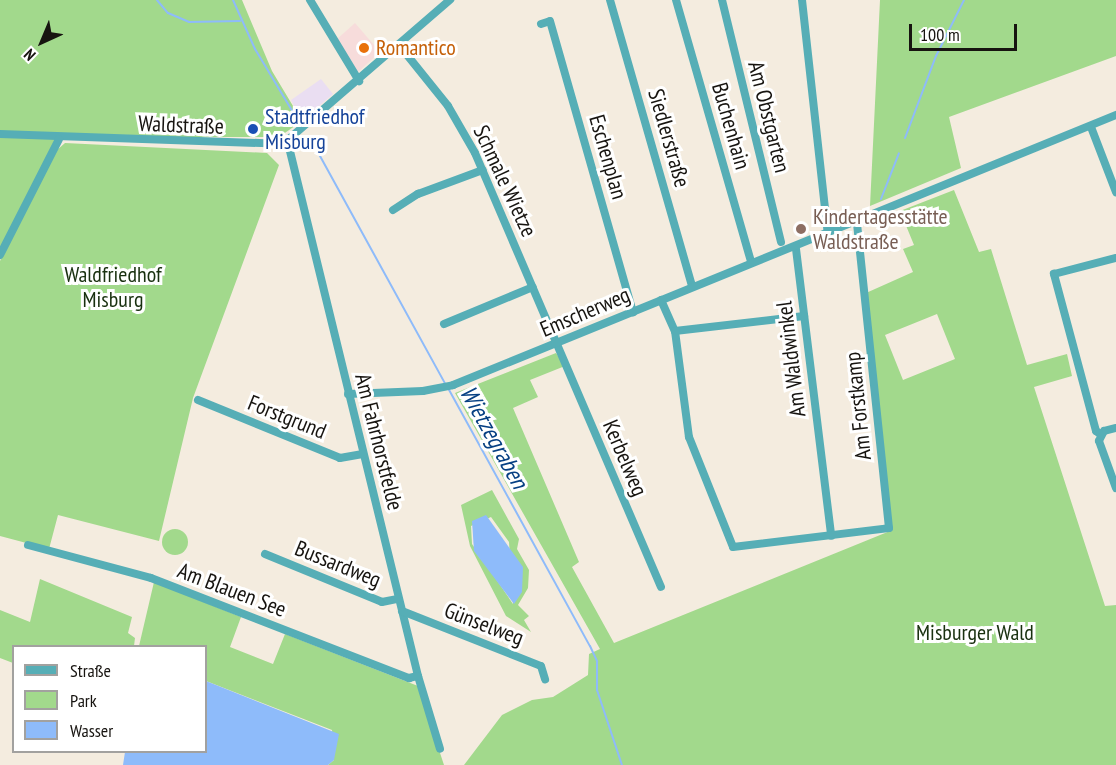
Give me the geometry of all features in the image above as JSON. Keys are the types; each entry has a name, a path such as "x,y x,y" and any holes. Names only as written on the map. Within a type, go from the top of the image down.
{"street":[{"path":"310,0 334,46 359,81"},
{"path":"288,142 450,0"},
{"name":"Siedlerstraße","path":"610,0 692,286"},
{"name":"Buchenhain","path":"676,0 751,261"},
{"name":"Am Obstgarten","path":"722,0 781,242"},
{"path":"802,0 828,236 857,221 984,166 1091,127 1116,115"},
{"name":"Eschenplan","path":"541,24 550,21 633,312"},
{"name":"Schmale Wietze","path":"399,45 448,106 483,170 558,343"},
{"path":"1091,127 1116,192"},
{"name":"Waldstraße","path":"0,134 59,139 271,147 288,142"},
{"path":"0,255 59,139"},
{"name":"Am Fahrhorstfelde","path":"288,142 398,598 440,749"},
{"path":"393,210 418,194 483,170"},
{"name":"Am Forstkamp","path":"831,536 889,528 857,221"},
{"name":"Emscherweg","path":"348,394 451,386 751,261 795,249 828,236"},
{"name":"Am Waldwinkel","path":"795,249 831,536"},
{"path":"1101,435 1095,431 1054,274 1116,258"},
{"path":"444,324 533,287"},
{"path":"661,300 675,331 689,437 733,548 831,536"},
{"path":"675,331 804,316"},
{"name":"Kerbelweg","path":"558,343 662,587"},
{"name":"Forstgrund","path":"198,400 340,458 363,454"},
{"path":"1116,428 1101,435 1099,441 1116,488"},
{"name":"Am Blauen See","path":"28,546 151,578 409,678 418,676"},
{"name":"Bussardweg","path":"265,554 382,602 398,598"},
{"name":"Günselweg","path":"402,611 541,666 545,679"}],"shaded area":[{"path":"355,23 380,52 358,72 336,40"},
{"path":"321,79 333,94 302,121 291,100"}],"green space":[{"path":"0,0 242,0 272,71 302,121 279,137 57,137 0,250"},
{"path":"880,0 1116,0 1116,56 949,117 961,168 870,206"},
{"name":"Waldfriedhof Misburg","path":"65,143 267,153 279,165 193,398 159,541 58,515 49,549 0,536 0,261 57,150"},
{"name":"Misburger Wald","path":"954,190 979,252 991,249 1027,365 1067,354 1072,376 1034,387 1105,606 1116,605 1116,765 464,765 502,715 532,700 553,697 588,675 589,654 600,649 455,393 556,353 565,366 530,380 538,397 513,408 579,562 572,567 614,643 890,531 866,293 913,272 903,249 914,245 900,211","holes":["937,314 955,359 903,380 885,335"]},
{"path":"492,490 519,539 517,549 529,570 528,588 518,605 529,616 524,620 531,632 506,616 470,546 461,505","holes":["491,517 509,542 513,604 472,544 471,526"]},
{"path":"175,529 184,533 188,542 184,551 175,555 166,551 162,542 166,533"},
{"path":"40,579 132,617 128,633 135,638 134,645 12,645 12,663 0,658 0,610 30,622"},
{"path":"154,582 241,617 230,647 273,664 285,634 418,686 444,765 328,765 334,760 332,730 207,681 207,645 139,645"}],"water":[{"path":"486,515 523,567 522,592 514,604 474,551 472,521"},
{"path":"207,681 339,734 334,760 328,765 123,765 125,753 207,753"}],"waterway":[{"path":"157,0 168,13 189,22 240,21"},
{"name":"Wietzegraben","path":"233,0 255,49 300,124"},
{"path":"905,138 936,56 964,0"},
{"name":"Wietzegraben","path":"309,136 445,383"},
{"path":"881,199 899,153"},
{"name":"Wietzegraben","path":"448,388 597,661 597,690 622,765"}],"place":[{"name":"Romantico","path":"364,48"},
{"name":"Stadtfriedhof Misburg","path":"253,129"},
{"name":"Kindertagesstätte Waldstraße","path":"801,229"}]}
